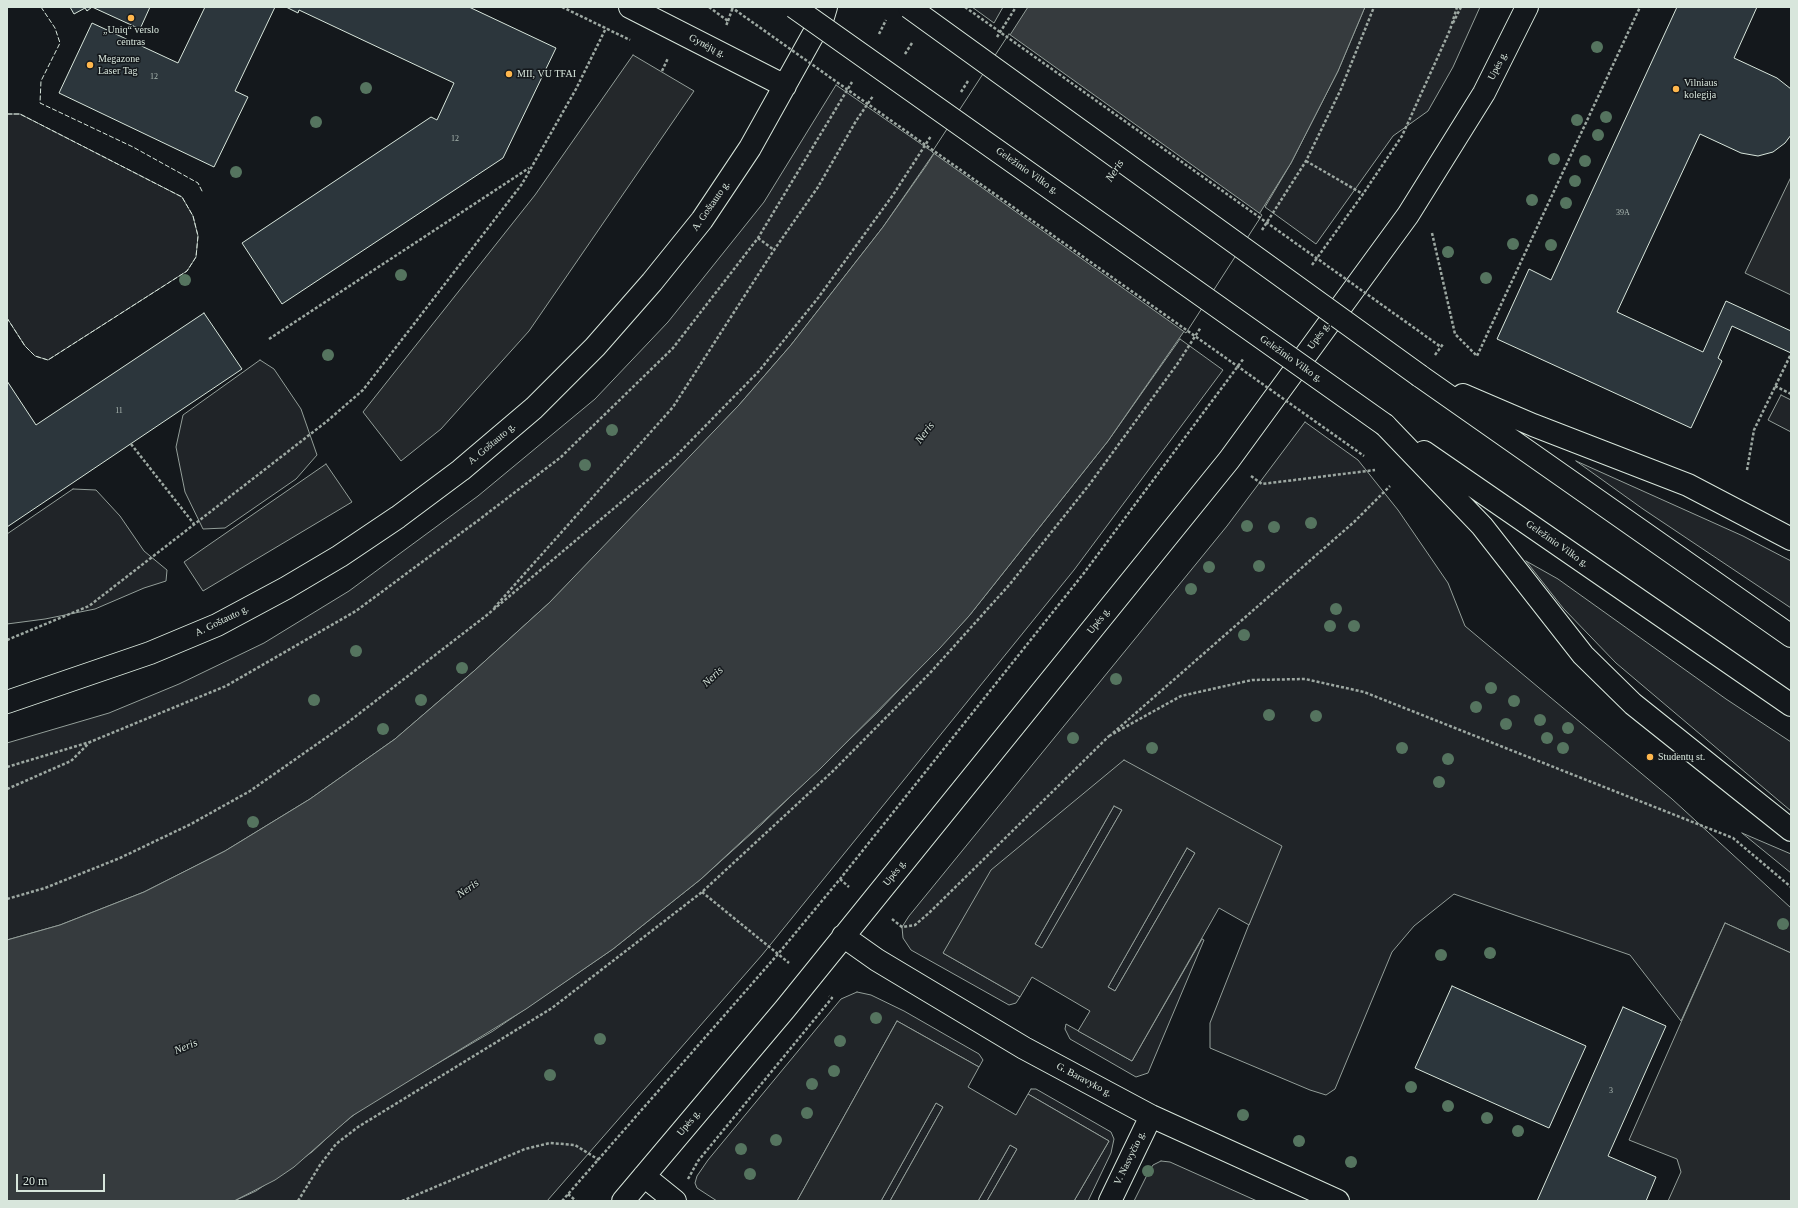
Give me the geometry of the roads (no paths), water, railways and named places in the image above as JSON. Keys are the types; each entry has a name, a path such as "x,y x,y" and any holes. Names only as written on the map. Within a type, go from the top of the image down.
{"main road":[{"name":"Gynėjų g.","path":"630,7 784,86"},
{"name":"Geležinio Vilko g.","path":"794,7 1385,425 1791,706"},
{"name":"A. Goštauto g.","path":"7,702 150,653 217,625 286,588 340,556 398,517 461,470 540,402 595,348 652,282 706,214 750,148 826,7"},
{"path":"909,7 1420,376 1791,636"},
{"name":"Upės g.","path":"623,1201 785,1009 1229,460 1408,215 1484,93 1528,7"},
{"path":"1420,376 1533,425 1688,485 1791,538"},
{"path":"1385,425 1482,526 1583,655 1633,704 1791,830"},
{"name":"G. Baravyko g.","path":"843,936 876,960 1024,1048 1151,1116 1338,1201"},
{"name":"V. Nasvyčio g.","path":"1110,1201 1151,1116"},
{"path":"644,1176 675,1201"}],"water":[{"name":"Neris","path":"1028,7 1365,7 1338,71 1291,163 1203,304 1108,441 969,616 940,648 820,769 701,879 613,949 526,1009 352,1116 294,1167 275,1180 234,1201 7,1201 7,940 60,925 144,892 225,851 310,799 395,739 474,671 549,603 739,405 791,345 883,227 926,166"}],"place":[{"name":"„Uniq“ verslo centras","path":"131,18"},
{"name":"Megazone Laser Tag","path":"90,65"},
{"name":"MII, VU TFAI","path":"509,74"},
{"name":"Vilniaus kolegija","path":"1676,89"},
{"name":"Studentų st.","path":"1650,757"}]}
